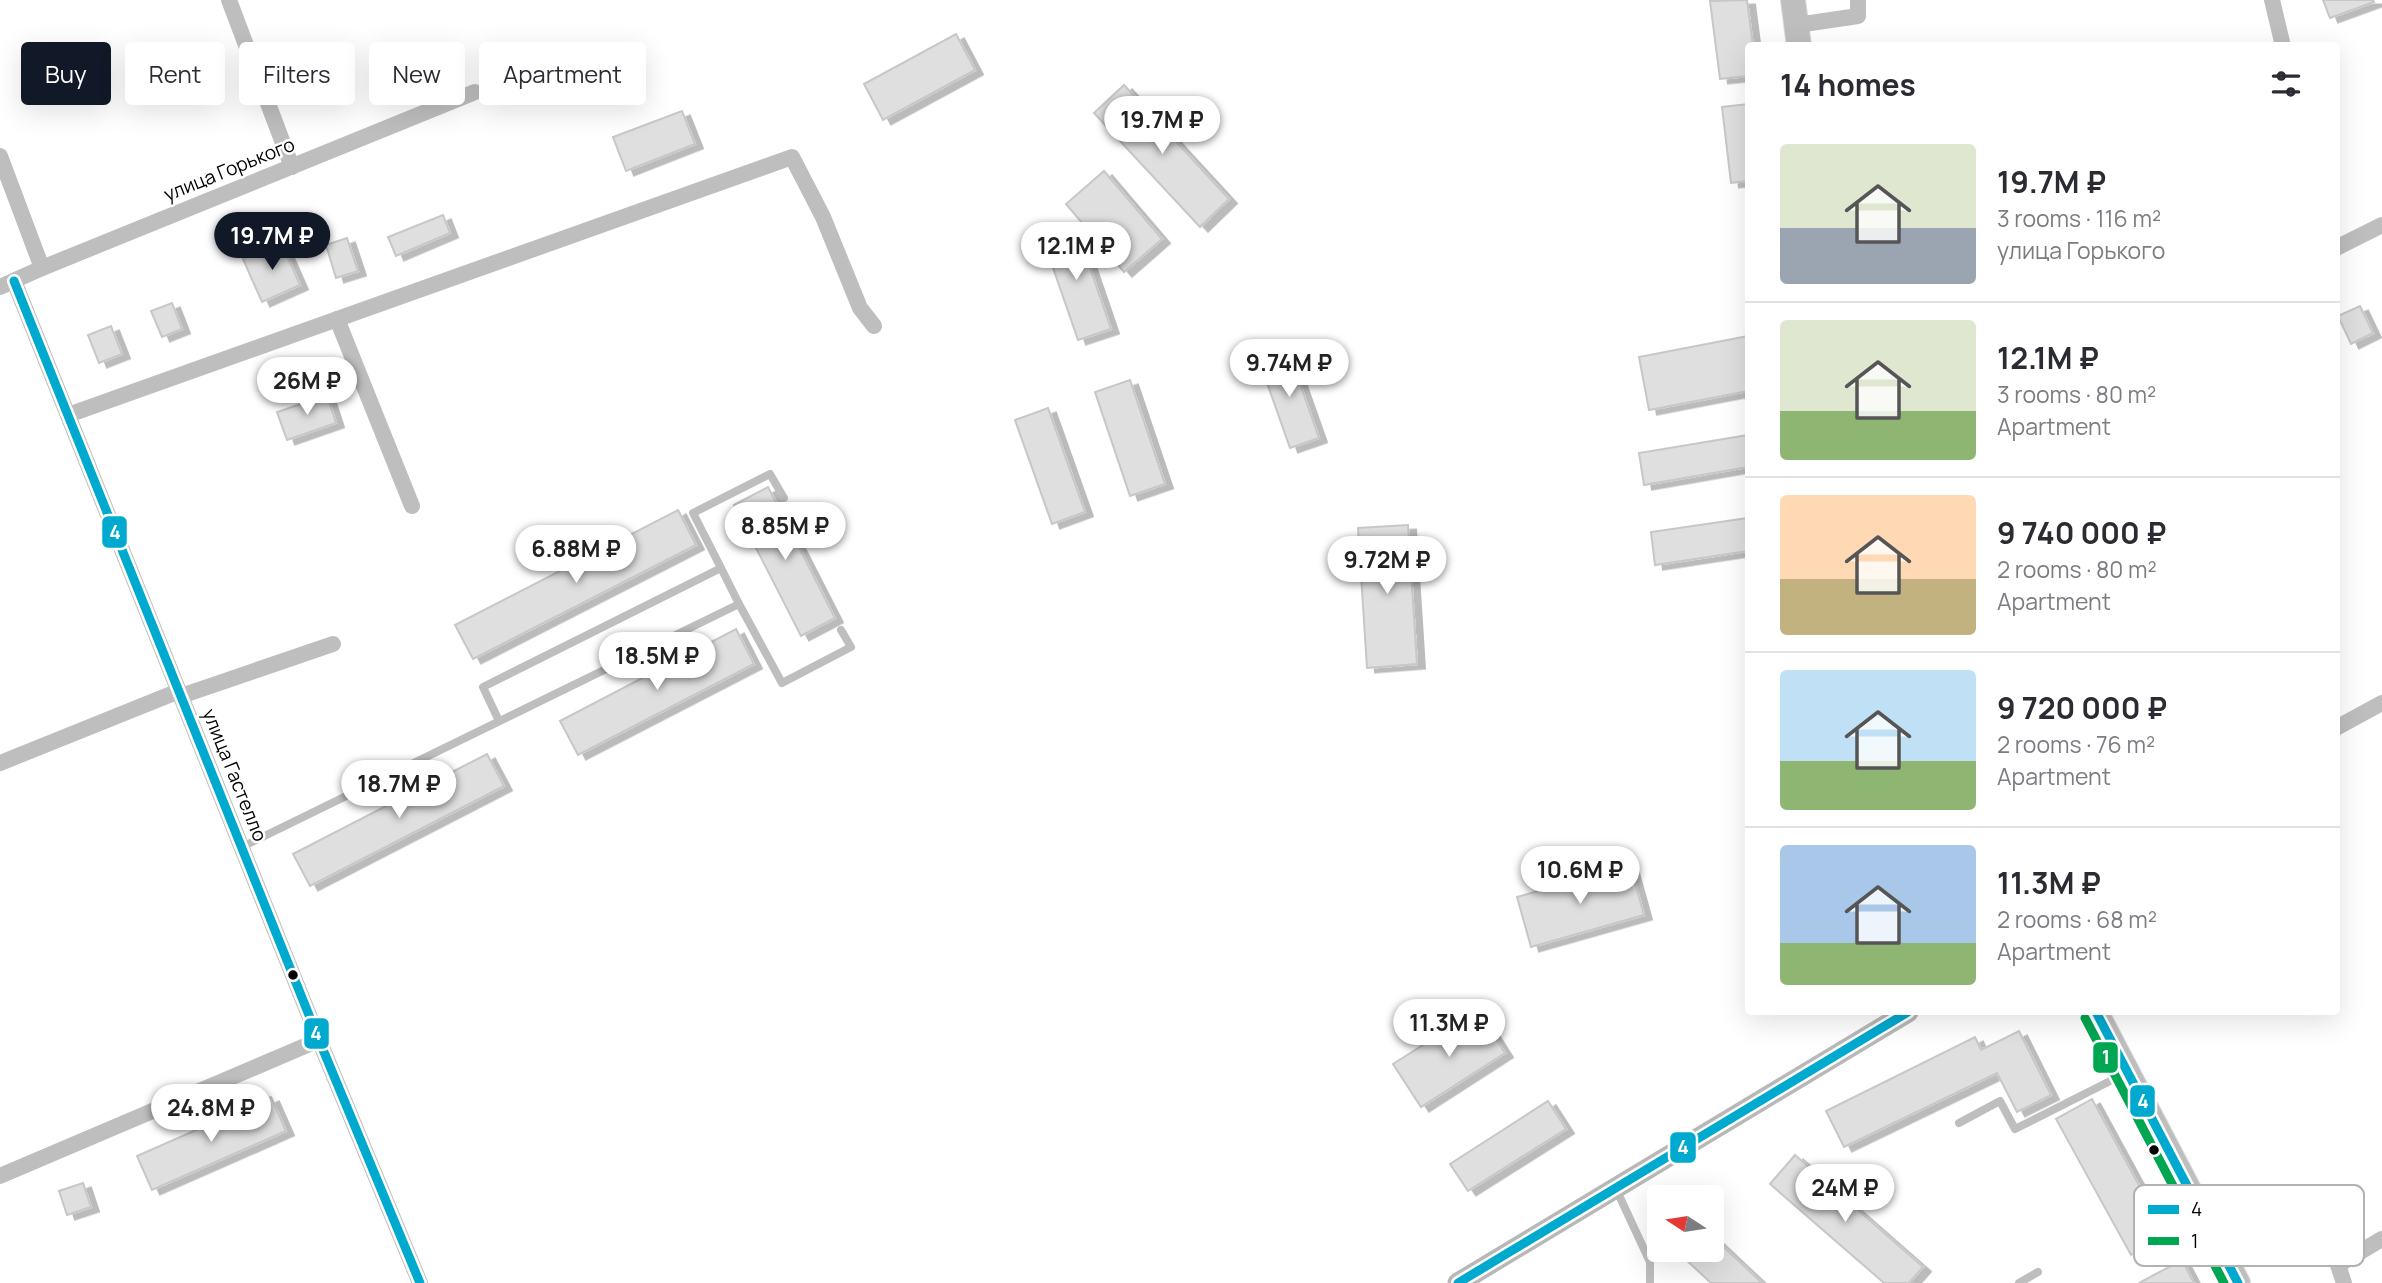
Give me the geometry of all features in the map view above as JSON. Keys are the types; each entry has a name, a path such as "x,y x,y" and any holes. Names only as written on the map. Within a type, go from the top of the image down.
{"main road":[{"path":"1793,0 1798,35"},
{"path":"2098,1015 2187,1185"},
{"path":"2229,1266 2238,1283"}],"street":[{"path":"229,0 292,167"},
{"path":"1798,35 1858,16 1858,0"},
{"path":"2272,0 2282,42"},
{"name":"улица Горького","path":"7,284 475,92"},
{"path":"0,156 42,268"},
{"path":"68,415 792,157 823,217 860,308 874,326"},
{"path":"2340,246 2382,225"},
{"name":"улица Гастелло","path":"7,284 68,415 319,1040 420,1283"},
{"path":"337,319 412,506"},
{"path":"0,764 180,694 333,644"},
{"path":"2340,726 2382,703"},
{"path":"1458,1283 1903,1015"},
{"path":"0,1176 319,1040"},
{"path":"2364,1249 2382,1238"},
{"path":"2338,1266 2344,1283"}],"lane":[{"path":"784,498 770,474 693,513 782,683 850,647 841,630"},
{"path":"499,721 483,687 721,568"},
{"path":"242,848 739,604"},
{"path":"1959,1123 2000,1101 2014,1129 2129,1072"},
{"path":"1616,1188 1650,1262 1650,1283"},
{"path":"2019,1283 2038,1272"}],"building":[{"path":"1747,0 1752,42 1745,42 1745,76 1720,79 1710,1"},
{"path":"2323,0 2373,0 2374,2 2330,18"},
{"path":"956,34 975,70 883,120 864,84"},
{"path":"1124,85 1229,199 1200,227 1094,113"},
{"path":"1745,104 1745,181 1731,183 1722,107"},
{"path":"682,111 695,144 626,171 613,137"},
{"path":"1104,171 1162,239 1124,272 1066,204"},
{"path":"443,215 450,233 396,256 388,237"},
{"path":"1075,224 1111,329 1078,340 1042,236"},
{"path":"347,238 358,271 336,278 326,245"},
{"path":"281,242 300,285 262,302 243,259"},
{"path":"172,303 182,329 162,337 151,311"},
{"path":"2360,306 2373,333 2351,344 2340,315"},
{"path":"111,326 122,354 99,363 88,335"},
{"path":"1745,337 1745,392 1649,410 1639,357"},
{"path":"1288,350 1319,438 1290,448 1259,360"},
{"path":"1130,380 1165,484 1130,496 1095,392"},
{"path":"327,395 336,423 287,440 277,412"},
{"path":"1048,408 1085,512 1052,524 1015,420"},
{"path":"1745,435 1745,468 1644,485 1639,453"},
{"path":"768,487 835,618 801,636 734,505"},
{"path":"678,510 696,545 473,659 455,625"},
{"path":"1745,518 1745,551 1655,565 1651,532"},
{"path":"1408,525 1417,664 1367,668 1358,528"},
{"path":"736,629 754,664 578,755 560,721"},
{"path":"487,754 504,786 310,886 293,854"},
{"path":"1630,865 1644,915 1531,947 1517,897"},
{"path":"1478,1010 1505,1053 1421,1107 1393,1064"},
{"path":"2019,1031 2051,1095 2017,1112 1997,1073 1844,1147 1826,1111 1975,1037 1981,1050"},
{"path":"271,1097 286,1131 152,1190 137,1156"},
{"path":"2092,1099 2139,1185 2134,1185 2134,1253 2131,1255 2056,1119"},
{"path":"1548,1101 1566,1129 1468,1191 1450,1164"},
{"path":"1795,1155 1923,1267 1909,1283 1884,1283 1770,1184"},
{"path":"83,1183 91,1207 67,1215 59,1191"},
{"path":"1724,1247 1762,1283 1711,1283 1688,1262 1724,1262"},
{"path":"2171,1266 2185,1266 2194,1283 2139,1283"}],"transit line":[{"name":"4","path":"14,281 319,1040 420,1283"},
{"name":"4","path":"1458,1283 1903,1015"},
{"name":"4","path":"2098,1015 2187,1185"},
{"name":"1","path":"2085,1018 2173,1185"},
{"name":"1","path":"2215,1266 2224,1283"},
{"name":"4","path":"2229,1266 2238,1283"}]}
